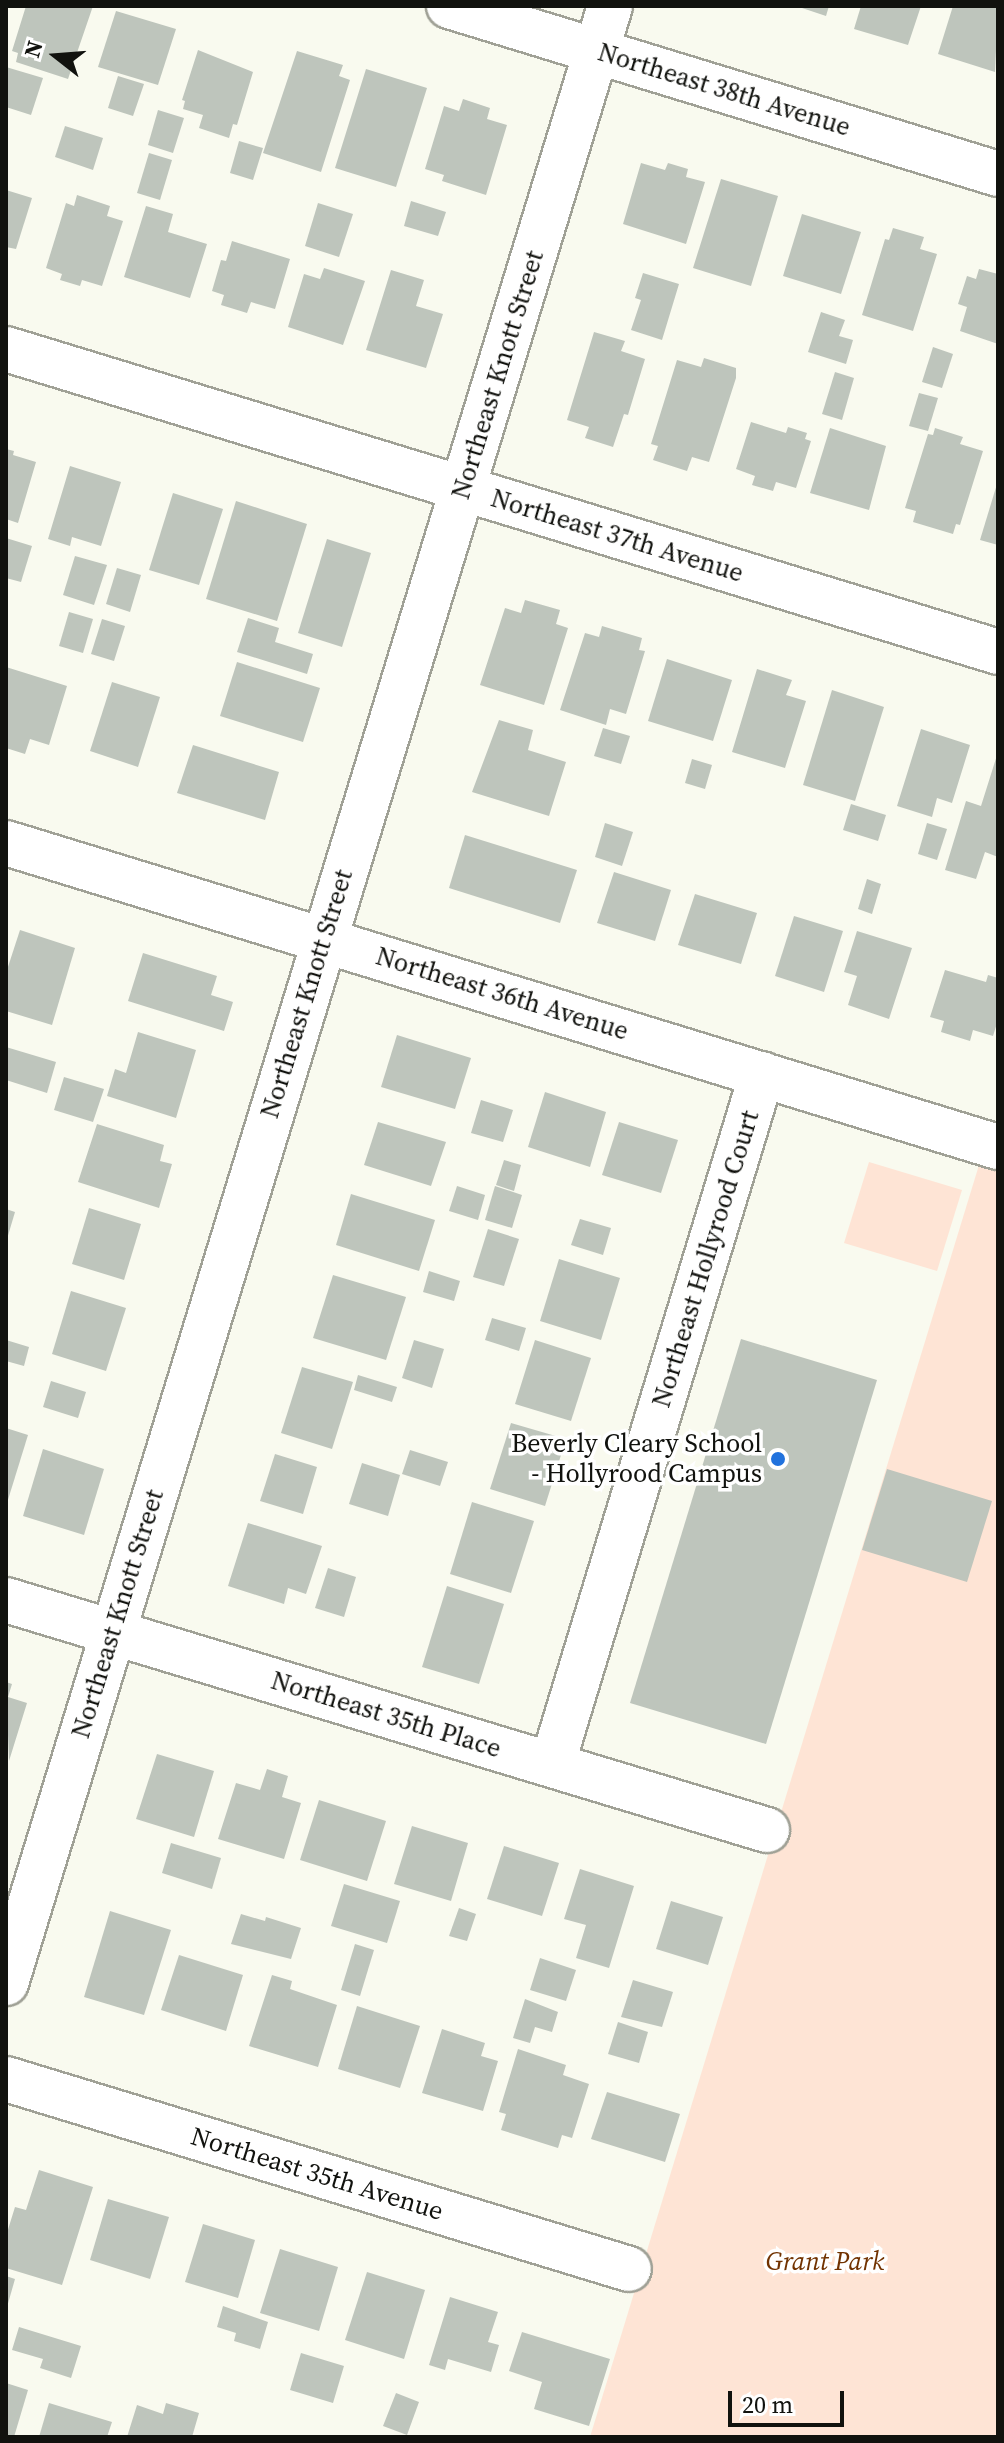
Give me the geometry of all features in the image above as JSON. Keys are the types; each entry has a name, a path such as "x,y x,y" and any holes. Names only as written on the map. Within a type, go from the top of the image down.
{"street":[{"name":"Northeast 38th Avenue","path":"449,6 998,174"},
{"name":"Northeast Knott Street","path":"6,1983 610,6"},
{"name":"Northeast 37th Avenue","path":"6,349 998,652"},
{"name":"Northeast 36th Avenue","path":"6,843 998,1147"},
{"name":"Northeast Hollyrood Court","path":"552,1765 762,1074"},
{"name":"Northeast 35th Place","path":"6,1600 767,1830"},
{"name":"Northeast 35th Avenue","path":"6,2079 629,2269"}],"green space":[{"path":"869,1162 962,1190 937,1271 844,1243"},
{"name":"Grant Park","path":"979,1165 998,1171 998,2437 590,2437"}],"building":[{"path":"26,6 93,6 68,79 16,62 18,53 12,51"},
{"path":"796,6 829,6 826,16"},
{"path":"861,6 921,6 908,45 854,29"},
{"path":"953,6 998,6 995,72 938,54"},
{"path":"116,11 176,29 158,85 98,67"},
{"path":"198,50 253,72 237,125 233,124 229,138 199,128 203,115 183,109 185,101 182,100"},
{"path":"297,51 343,65 339,76 350,80 321,172 263,153"},
{"path":"6,67 43,78 31,115 6,107"},
{"path":"366,69 427,88 396,187 335,168"},
{"path":"118,76 144,84 133,116 108,108"},
{"path":"463,99 490,108 487,119 507,125 486,195 442,181 444,175 425,169 444,106 459,111"},
{"path":"158,110 184,118 173,153 148,145"},
{"path":"65,126 103,138 93,170 55,157"},
{"path":"239,141 263,148 253,180 230,173"},
{"path":"149,153 172,160 160,200 137,193"},
{"path":"641,163 665,170 668,163 688,169 686,177 705,182 686,244 623,224"},
{"path":"721,179 778,196 751,286 693,268"},
{"path":"6,190 32,198 16,249 6,247"},
{"path":"77,195 110,206 107,216 123,221 102,286 82,280 80,286 60,280 62,274 46,268 66,203 74,206"},
{"path":"411,201 446,212 438,236 404,226"},
{"path":"318,203 353,214 339,257 305,246"},
{"path":"146,206 173,214 168,232 207,244 190,298 124,277"},
{"path":"802,214 861,232 841,294 783,276"},
{"path":"893,228 924,237 920,249 937,254 913,331 862,315 885,239 889,240"},
{"path":"232,241 290,259 275,309 251,302 247,313 221,305 224,295 212,291 221,260 226,261"},
{"path":"324,268 365,281 343,345 288,327 304,274 320,279"},
{"path":"979,269 998,274 998,344 960,331 967,307 958,304 967,276 976,279"},
{"path":"391,270 424,280 416,306 443,314 426,368 366,350"},
{"path":"643,273 679,284 662,340 631,330 641,300 635,298"},
{"path":"821,312 845,320 839,336 853,340 846,364 808,352"},
{"path":"594,332 625,341 621,351 645,359 628,415 624,414 613,447 585,438 589,427 567,420"},
{"path":"933,347 953,354 942,388 922,382"},
{"path":"704,358 736,368 736,378 709,462 692,457 687,471 653,460 658,446 651,444 677,360 701,367"},
{"path":"835,372 854,378 842,420 822,414"},
{"path":"919,393 938,398 928,431 909,426"},
{"path":"751,422 786,433 788,427 807,433 805,439 811,441 796,488 776,482 773,491 752,485 755,476 736,469"},
{"path":"830,428 886,446 869,510 810,493"},
{"path":"935,428 963,437 960,444 983,451 960,525 956,524 953,534 913,522 916,511 905,508 928,434 933,435"},
{"path":"6,449 14,451 13,455 36,462 18,523 6,519"},
{"path":"70,466 121,482 101,546 72,537 70,546 48,539"},
{"path":"998,484 998,545 980,540"},
{"path":"173,493 223,509 199,585 149,570"},
{"path":"236,501 307,524 277,621 206,599"},
{"path":"6,538 32,546 21,582 6,578"},
{"path":"327,539 371,553 342,647 298,633"},
{"path":"75,556 107,565 94,605 63,595"},
{"path":"117,568 141,575 130,612 106,604"},
{"path":"525,600 560,610 556,624 568,628 544,705 480,685 505,608 521,613"},
{"path":"69,612 93,619 83,653 59,646"},
{"path":"248,618 279,628 275,642 313,654 307,674 237,652"},
{"path":"102,619 125,626 114,661 91,654"},
{"path":"602,626 642,638 639,650 645,651 626,714 610,709 606,725 560,710 585,633 599,637"},
{"path":"667,659 732,680 713,741 648,721"},
{"path":"237,662 320,688 303,742 220,716"},
{"path":"6,667 67,686 49,745 30,739 25,754 6,748"},
{"path":"757,669 792,680 786,695 806,701 785,768 732,752"},
{"path":"112,682 160,697 138,767 90,751"},
{"path":"832,690 884,707 855,801 803,785"},
{"path":"499,720 533,730 528,750 566,762 549,816 472,792"},
{"path":"603,728 630,736 621,764 594,756"},
{"path":"921,729 970,745 952,803 937,798 932,817 897,806"},
{"path":"193,745 279,772 265,820 177,793"},
{"path":"998,752 998,857 985,852 976,879 945,870 966,801 981,806"},
{"path":"692,759 712,765 705,789 685,783"},
{"path":"851,804 886,815 878,841 843,830"},
{"path":"605,823 633,832 622,866 595,857"},
{"path":"927,823 947,829 937,860 918,854"},
{"path":"465,835 577,870 560,923 449,888"},
{"path":"614,872 671,890 655,941 597,923"},
{"path":"867,879 881,884 872,914 858,909"},
{"path":"695,894 757,913 741,964 678,945"},
{"path":"794,916 843,931 824,992 775,976"},
{"path":"20,930 75,948 52,1025 6,1011 6,973"},
{"path":"857,931 912,948 889,1019 848,1005 857,976 844,972"},
{"path":"143,953 217,976 211,995 233,1002 224,1031 128,1001"},
{"path":"945,970 986,982 988,975 998,978 998,1020 993,1036 973,1030 970,1041 941,1032 944,1021 930,1017"},
{"path":"138,1032 196,1050 176,1118 107,1096 115,1069 126,1073"},
{"path":"397,1035 471,1058 455,1109 381,1087"},
{"path":"6,1047 56,1062 47,1093 6,1080"},
{"path":"64,1077 104,1089 93,1122 54,1110"},
{"path":"545,1092 606,1112 590,1167 528,1147"},
{"path":"481,1100 513,1110 503,1142 471,1133"},
{"path":"378,1122 446,1142 431,1186 364,1165"},
{"path":"619,1122 678,1140 661,1193 602,1175"},
{"path":"97,1124 164,1145 160,1161 172,1164 159,1208 78,1182"},
{"path":"504,1160 521,1165 514,1191 496,1185"},
{"path":"457,1186 485,1195 478,1220 449,1211"},
{"path":"495,1186 522,1195 512,1228 485,1220"},
{"path":"351,1194 435,1220 419,1271 336,1245"},
{"path":"89,1208 141,1224 124,1280 72,1264"},
{"path":"6,1209 15,1212 7,1239 6,1238"},
{"path":"580,1219 611,1228 603,1255 571,1245"},
{"path":"488,1229 519,1239 504,1286 473,1277"},
{"path":"559,1259 620,1278 601,1340 540,1321"},
{"path":"429,1271 460,1281 454,1301 423,1292"},
{"path":"333,1275 406,1297 386,1360 313,1338"},
{"path":"71,1291 126,1308 106,1371 52,1354"},
{"path":"492,1318 526,1328 519,1351 485,1340"},
{"path":"741,1339 877,1380 766,1744 630,1703"},
{"path":"6,1340 29,1347 24,1366 6,1361"},
{"path":"414,1340 444,1349 432,1388 402,1378"},
{"path":"535,1340 591,1358 571,1421 515,1404"},
{"path":"302,1367 353,1382 332,1449 281,1433"},
{"path":"358,1375 397,1387 392,1402 354,1390"},
{"path":"51,1381 86,1392 78,1418 43,1407"},
{"path":"511,1423 566,1439 545,1506 490,1489"},
{"path":"6,1428 28,1435 7,1503 6,1503"},
{"path":"43,1449 104,1469 84,1535 23,1516"},
{"path":"410,1450 448,1462 440,1486 402,1474"},
{"path":"275,1454 317,1467 303,1514 260,1501"},
{"path":"362,1463 400,1475 388,1516 349,1504"},
{"path":"887,1469 992,1501 967,1582 862,1550"},
{"path":"472,1502 534,1521 511,1593 450,1574"},
{"path":"248,1523 322,1546 306,1594 288,1588 284,1604 228,1586"},
{"path":"328,1568 356,1577 344,1617 315,1608"},
{"path":"447,1586 504,1604 479,1684 422,1667"},
{"path":"6,1682 12,1684 8,1697 27,1703 9,1761"},
{"path":"157,1754 214,1771 194,1837 136,1819"},
{"path":"267,1769 288,1776 282,1797 301,1803 284,1859 218,1839 236,1783 260,1790"},
{"path":"319,1800 386,1821 367,1881 300,1860"},
{"path":"412,1826 468,1843 451,1901 394,1884"},
{"path":"171,1843 221,1858 212,1889 162,1873"},
{"path":"504,1846 559,1863 542,1916 487,1899"},
{"path":"580,1869 634,1886 609,1968 576,1958 586,1925 564,1919"},
{"path":"344,1884 400,1901 387,1943 331,1926"},
{"path":"671,1901 723,1917 708,1965 656,1949"},
{"path":"459,1908 476,1914 467,1941 449,1936"},
{"path":"110,1911 171,1930 144,2015 84,1997"},
{"path":"241,1914 265,1921 266,1917 301,1928 291,1959 231,1944"},
{"path":"355,1944 374,1950 360,1996 341,1990"},
{"path":"179,1955 243,1975 226,2031 161,2010"},
{"path":"540,1958 576,1970 566,2001 530,1990"},
{"path":"272,1975 292,1981 290,1989 337,2005 318,2067 249,2046"},
{"path":"633,1980 673,1992 662,2027 621,2017"},
{"path":"525,1999 558,2012 552,2032 535,2027 530,2043 513,2038"},
{"path":"357,2006 420,2026 400,2088 338,2069"},
{"path":"618,2022 648,2032 639,2063 608,2054"},
{"path":"442,2029 485,2043 481,2056 498,2061 483,2111 422,2093"},
{"path":"518,2049 566,2065 563,2075 589,2084 572,2138 562,2135 558,2148 501,2130 506,2114 499,2112"},
{"path":"607,2092 680,2114 665,2162 591,2139"},
{"path":"39,2170 93,2187 62,2285 6,2268 6,2236 15,2207 26,2210"},
{"path":"108,2199 169,2217 150,2279 90,2260"},
{"path":"203,2224 255,2240 238,2298 185,2282"},
{"path":"280,2249 338,2267 319,2331 260,2313"},
{"path":"367,2272 425,2290 404,2359 345,2340"},
{"path":"6,2276 15,2279 7,2307 6,2307"},
{"path":"450,2297 498,2312 488,2342 499,2345 491,2372 448,2359 445,2370 429,2365"},
{"path":"223,2306 268,2322 260,2349 234,2341 236,2333 217,2327"},
{"path":"19,2327 81,2346 71,2378 40,2368 43,2359 12,2350"},
{"path":"522,2332 610,2359 589,2426 534,2409 542,2382 509,2371"},
{"path":"301,2353 344,2366 333,2403 290,2390"},
{"path":"6,2383 28,2390 14,2437 6,2437"},
{"path":"396,2393 419,2402 407,2435 383,2426"},
{"path":"49,2403 112,2422 107,2437 39,2437"},
{"path":"166,2403 199,2413 192,2437 127,2437 137,2405 163,2414"}],"place":[{"name":"Beverly Cleary School - Hollyrood Campus","path":"778,1459"}]}
